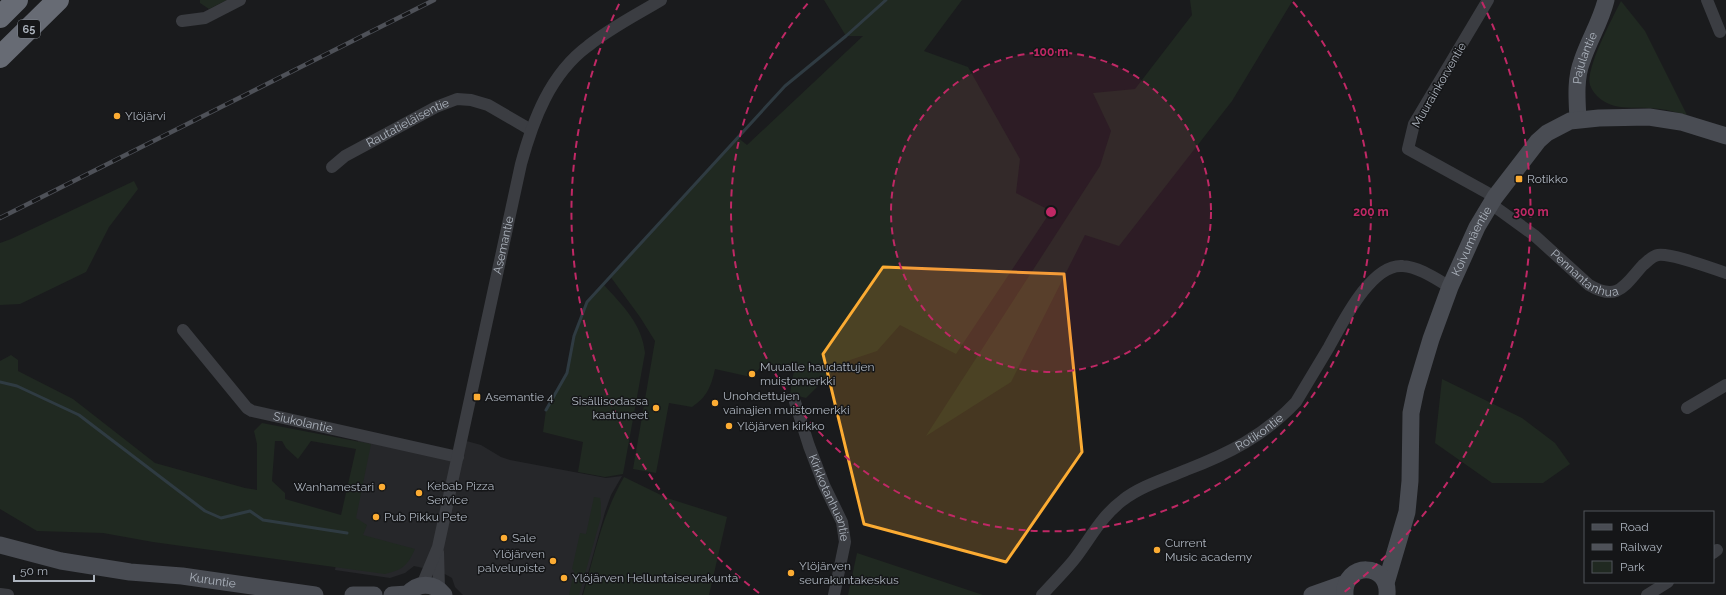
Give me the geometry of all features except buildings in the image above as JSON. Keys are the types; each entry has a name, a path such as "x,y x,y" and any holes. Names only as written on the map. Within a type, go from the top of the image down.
{"highway":[{"name":"65","path":"0,17 17,0"},
{"name":"65","path":"0,57 58,0"}],"street":[{"path":"182,21 205,18 240,0"},
{"name":"Asemantie","path":"422,585 438,547 520,171 531,130 538,112 550,89 567,65 587,46 661,0"},
{"name":"Muurainkorventie","path":"1488,0 1414,124 1408,149 1493,201"},
{"name":"Pajulantie","path":"1578,119 1577,81 1581,62 1602,14 1606,0"},
{"path":"1707,0 1720,32"},
{"name":"Rautatieläisentie","path":"332,167 345,156 436,107 457,99 471,100 488,105 531,130"},
{"name":"Koivumäentie","path":"1387,589 1396,546 1406,512 1410,481 1411,413 1416,389 1431,339 1450,286 1477,227 1493,201 1532,148 1547,133 1570,121 1578,119 1649,116 1681,122 1726,136"},
{"name":"Pennantanhua","path":"1493,201 1534,235 1589,285 1600,291 1611,294 1620,289 1651,258 1659,255 1672,256 1726,273"},
{"name":"Rotikontie","path":"1042,595 1073,561 1093,532 1122,500 1153,484 1235,449 1252,440 1285,414 1296,402 1356,301 1382,272 1392,267 1402,266 1415,269 1450,286"},
{"name":"Siukolantie","path":"183,330 247,408 252,411 458,456"},
{"path":"1687,408 1726,385"},
{"name":"Kirkkotanhuantie","path":"795,402 809,446 824,485 842,522 845,542 834,595"},
{"name":"Koivumäentie","path":"1372,570 1396,546"},
{"name":"Kuruntie","path":"8,547 61,561 130,572 182,576 315,595"},
{"name":"Asemantie","path":"438,547 442,592"},
{"path":"1312,595 1346,589 1350,577 1360,570 1372,570 1378,573 1387,589"},
{"path":"1648,595 1666,583"},
{"path":"402,595 422,585 428,585 442,592"},
{"path":"0,594 8,595"},
{"path":"353,595 374,595"}],"highlighted area":[{"path":"883,267 1064,274 1082,452 1006,562 864,524 823,354"}],"shaded area":[{"path":"359,436 459,458 463,440 481,445 501,457 510,460 606,478 622,476 611,495 605,512 582,595 463,595 455,587 452,578 441,572 414,566 405,573 390,578 335,570"}],"green space":[{"path":"200,0 227,0 209,9 200,3"},
{"path":"824,0 962,0 924,51 968,67 1020,159 1016,193 1051,211 956,354 900,325 877,351 847,361 829,375 806,398 790,394 794,370 764,364 751,377 715,369 708,391 692,407 669,403 656,473 633,469 655,341 640,317 610,276 737,137 747,145 863,36 846,36"},
{"path":"1190,0 1293,0 1232,101 1119,246 1085,235 1011,382 926,436 1100,166 1111,131 1093,93 1135,89 1192,15"},
{"path":"1621,1 1645,31 1687,115 1660,109 1615,106 1600,98 1592,89 1590,85 1590,77 1592,67 1606,30"},
{"path":"134,181 138,189 109,227 86,272 20,304 0,305 0,243"},
{"path":"604,285 625,308 636,324 645,353 623,474 605,477 578,472 583,442 543,432 546,410 567,373 574,336 587,302"},
{"path":"11,355 18,360 18,371 73,399 155,463 245,488 257,490 257,444 254,431 262,423 371,444 356,518 367,525 363,535 415,549 410,559 404,566 385,574 153,542 103,533 37,531 0,509 0,361","holes":["275,441 282,441 286,448 298,459 311,441 356,449 341,515 285,499 285,493 272,481"]},
{"path":"1442,379 1522,418 1555,443 1570,464 1543,483 1492,483 1435,443"},
{"path":"624,477 667,498 727,517 709,595 583,595 595,550 610,505"},
{"path":"594,497 600,498 601,517 579,595 569,595 574,571 572,569 580,533 586,534"},
{"path":"857,553 983,595 848,595"}],"waterway":[{"path":"546,410 567,373 574,336 587,302 785,86 846,36 886,0"},
{"path":"0,382 17,386 79,415 205,511 221,518 250,511 263,520 347,533"}],"railway":[{"path":"0,218 434,0"}],"place":[{"name":"Ylöjärvi","path":"117,116"},
{"name":"Rotikko","path":"1519,179"},
{"name":"Muualle haudattujen muistomerkki","path":"752,374"},
{"name":"Asemantie 4","path":"477,397"},
{"name":"Unohdettujen vainajien muistomerkki","path":"715,403"},
{"name":"Sisällisodassa kaatuneet","path":"656,408"},
{"name":"Ylöjärven kirkko","path":"729,426"},
{"name":"Wanhamestari","path":"382,487"},
{"name":"Kebab Pizza Service","path":"419,493"},
{"name":"Pub Pikku Pete","path":"376,517"},
{"name":"Sale","path":"504,538"},
{"name":"Current Music academy","path":"1157,550"},
{"name":"Ylöjärven palvelupiste","path":"553,561"},
{"name":"Ylöjärven seurakuntakeskus","path":"791,573"},
{"name":"Ylöjärven Helluntaiseurakunta","path":"564,578"}]}
